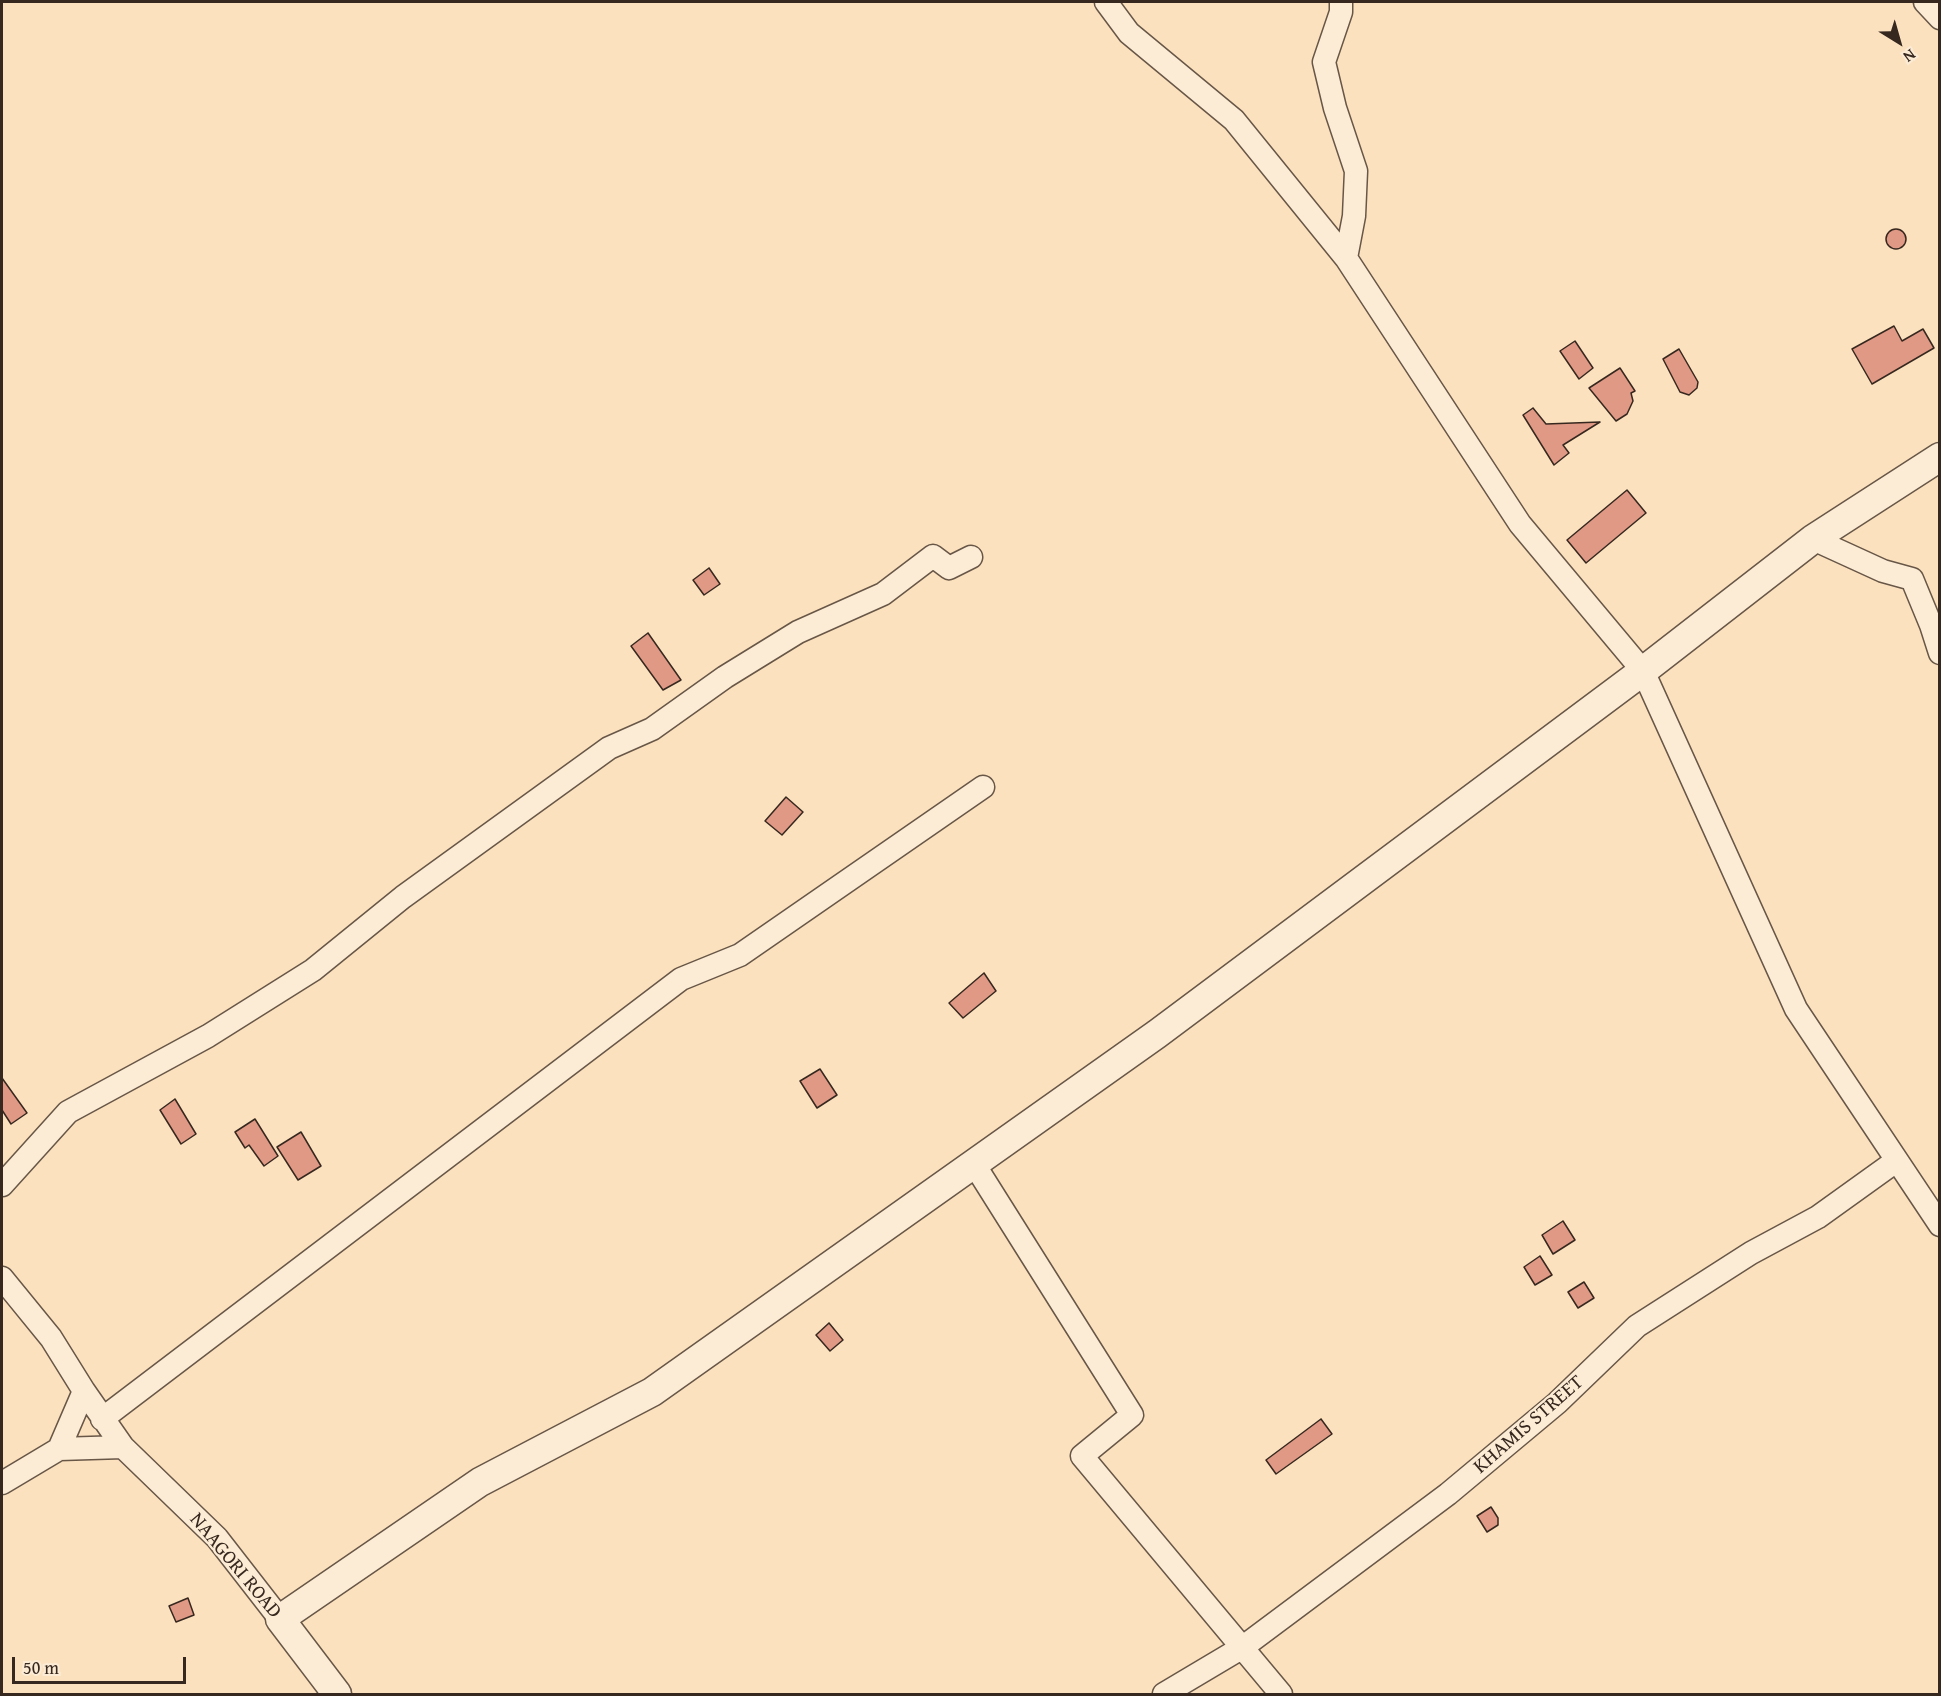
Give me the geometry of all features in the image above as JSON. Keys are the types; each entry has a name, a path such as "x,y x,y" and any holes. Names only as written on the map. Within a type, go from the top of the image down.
{"street":[{"path":"1106,2 1129,33 1234,120 1346,258 1520,524 1643,671 1796,1009 1940,1225"},
{"path":"1341,2 1341,12 1324,62 1335,108 1356,171 1354,216 1346,258"},
{"path":"1925,2 1940,18"},
{"path":"280,1619 480,1482 652,1392 1157,1034 1643,671 1813,539 1940,457"},
{"path":"1813,539 1883,571 1912,579 1931,624 1940,653"},
{"path":"2,1185 68,1112 208,1036 313,970 403,897 609,748 652,729 725,677 798,632 883,594 933,556 949,568 971,557"},
{"path":"102,1419 681,979 740,955 983,787"},
{"name":"KHAMIS STREET","path":"1164,1695 1243,1647 1448,1494 1557,1403 1638,1326 1751,1253 1818,1217 1896,1161"},
{"path":"974,1164 1132,1415 1082,1456 1281,1695"},
{"name":"NAAGORI ROAD","path":"2,1278 51,1338 102,1419 123,1447 217,1538 337,1695"},
{"path":"59,1449 84,1391"},
{"path":"2,1483 59,1449 123,1447"}],"building":[{"path":"1896,229 1903,232 1906,239 1903,246 1896,249 1889,246 1886,239 1889,232"},
{"path":"1894,326 1902,341 1923,329 1934,348 1872,384 1852,349"},
{"path":"1575,341 1593,368 1579,379 1560,351"},
{"path":"1679,349 1698,382 1697,388 1689,395 1680,392 1663,359"},
{"path":"1620,368 1635,391 1631,393 1633,401 1627,414 1616,421 1589,388"},
{"path":"1533,408 1546,424 1600,422 1563,445 1569,453 1554,465 1523,415"},
{"path":"1627,490 1646,513 1586,563 1567,540"},
{"path":"709,568 720,584 704,595 693,580"},
{"path":"648,633 681,680 663,690 631,646"},
{"path":"786,797 803,812 782,835 765,821"},
{"path":"984,973 996,991 963,1018 949,1003"},
{"path":"820,1069 837,1095 817,1108 800,1081"},
{"path":"2,1078 27,1113 11,1124 2,1110"},
{"path":"175,1099 196,1134 181,1144 160,1110"},
{"path":"255,1119 278,1156 264,1166 249,1145 245,1148 235,1132"},
{"path":"301,1132 321,1166 298,1180 277,1147"},
{"path":"1563,1221 1575,1240 1553,1254 1542,1235"},
{"path":"1540,1256 1552,1275 1535,1285 1524,1267"},
{"path":"1584,1282 1594,1298 1578,1308 1568,1292"},
{"path":"829,1323 843,1340 830,1351 816,1335"},
{"path":"1321,1419 1332,1434 1276,1474 1266,1460"},
{"path":"1491,1507 1498,1518 1498,1525 1487,1532 1477,1516"},
{"path":"188,1598 194,1615 176,1622 169,1606"}]}
